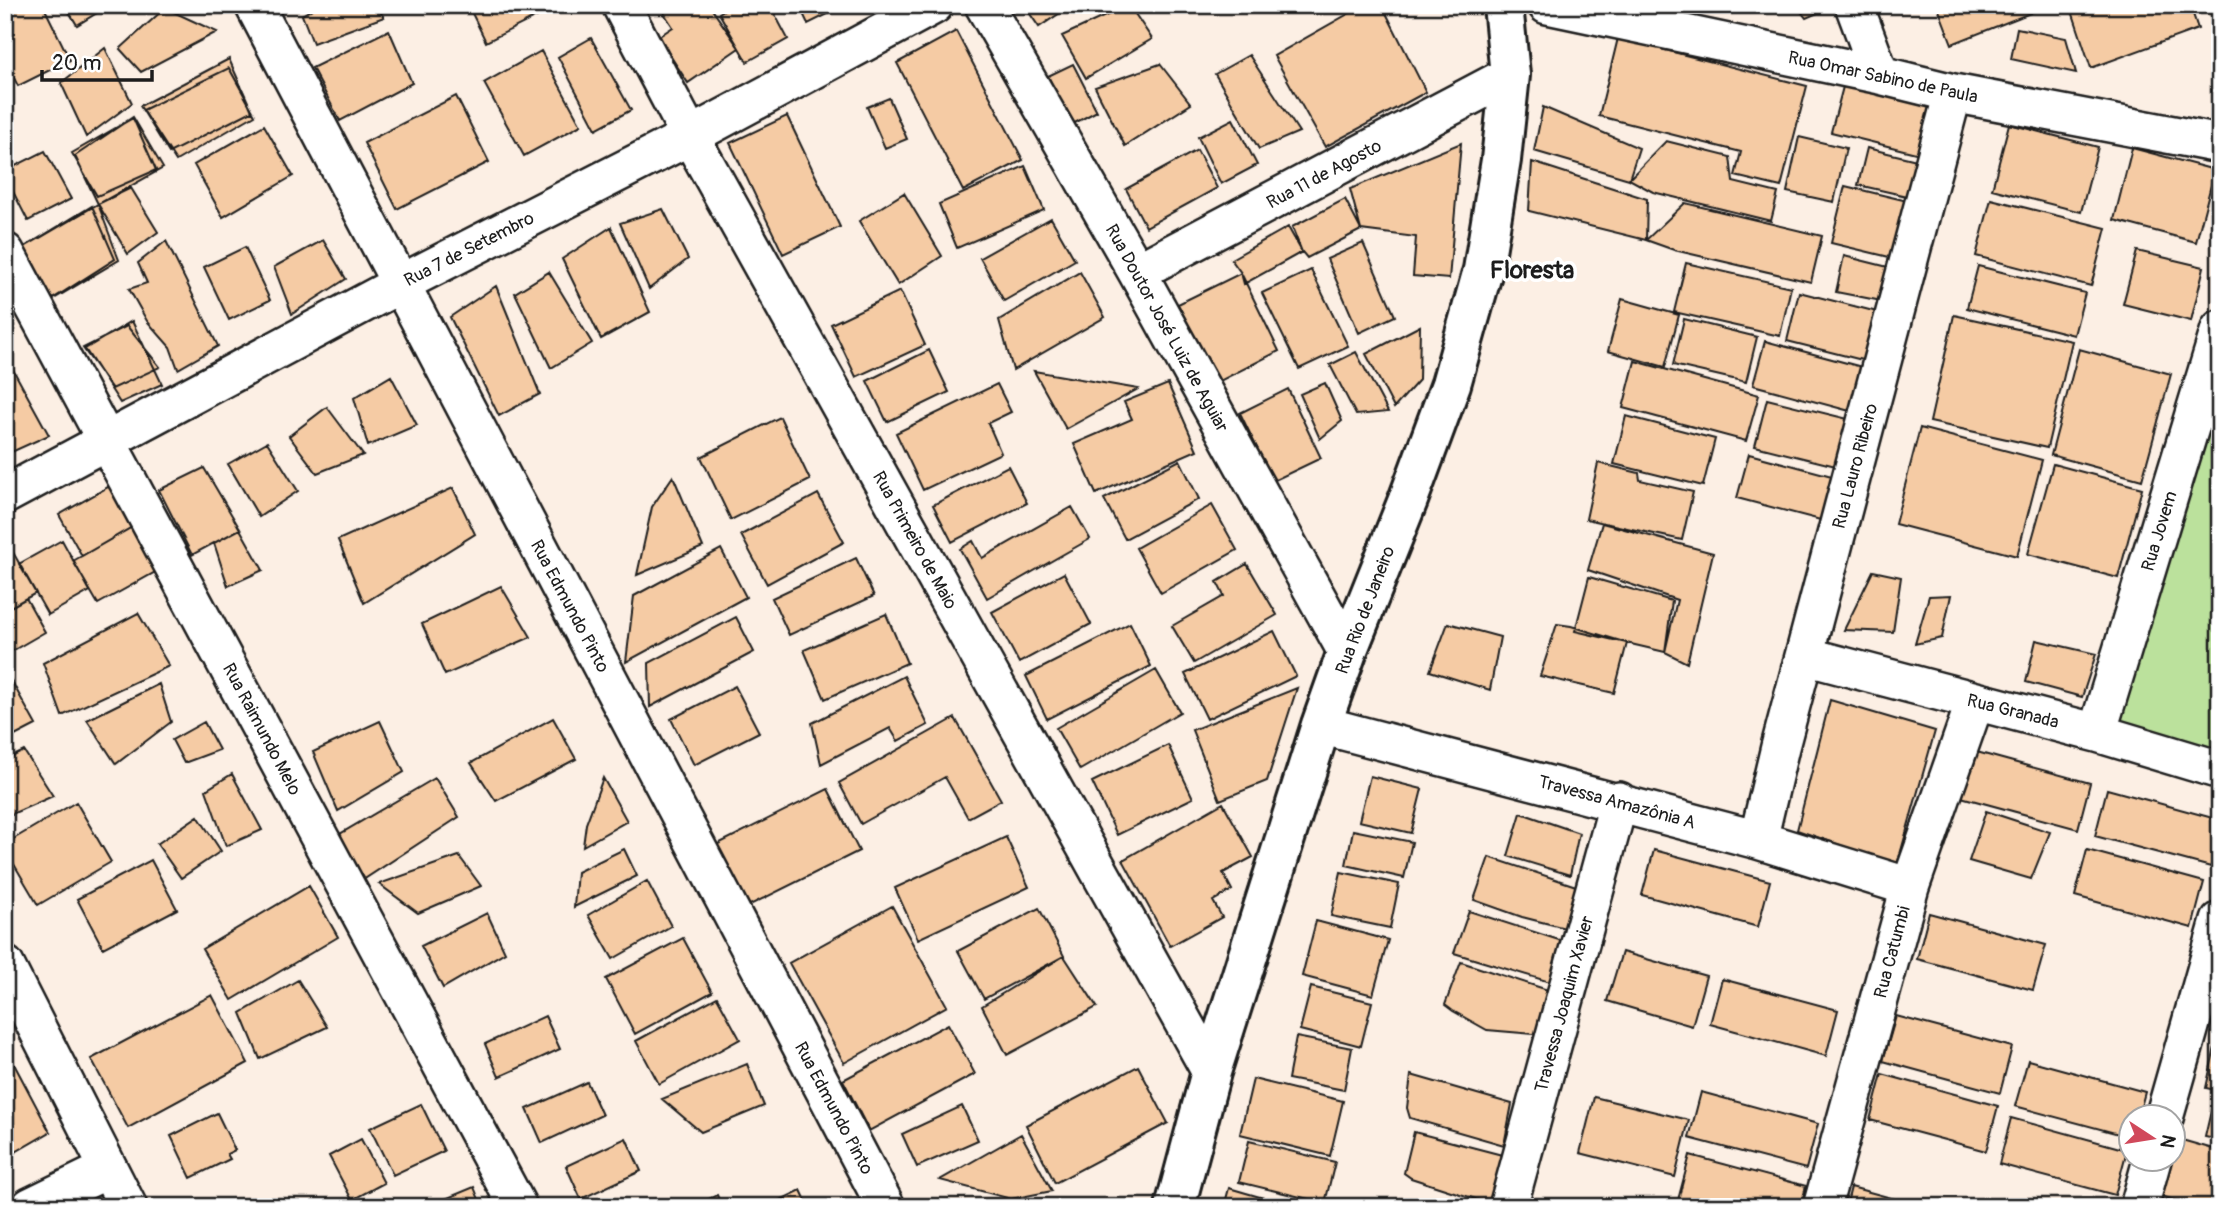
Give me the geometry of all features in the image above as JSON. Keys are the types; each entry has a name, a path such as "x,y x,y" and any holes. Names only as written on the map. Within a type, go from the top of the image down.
{"main road":[{"name":"Rua Rio de Janeiro","path":"1175,1207 1211,1072 1321,724 1451,384 1483,270 1501,160 1510,75 1503,5"}],"street":[{"name":"Rua Edmundo Pinto","path":"254,5 886,1207"},
{"name":"Rua Primeiro de Maio","path":"621,5 690,136 1211,1072"},
{"name":"Rua 7 de Setembro","path":"5,495 400,284 690,136 934,5"},
{"name":"Rua Doutor José Luiz de Aguiar","path":"984,5 1137,272 1347,653"},
{"name":"Rua Omar Sabino de Paula","path":"1547,5 1880,75 1953,93 2220,144"},
{"path":"1854,5 1880,75"},
{"name":"Rua 11 de Agosto","path":"1137,272 1510,75"},
{"name":"Rua Lauro Ribeiro","path":"1758,840 1953,93"},
{"name":"Rua Raimundo Melo","path":"5,252 518,1207"},
{"name":"Rua Jovem","path":"2097,733 2220,329"},
{"name":"Rua Granada","path":"1805,656 2097,733 2220,770"},
{"name":"Rua Catumbi","path":"1822,1207 1910,887 1975,702"},
{"name":"Travessa Amazônia A","path":"1321,724 1758,840 1910,887"},
{"name":"Travessa Joaquim Xavier","path":"1508,1207 1619,802"},
{"path":"2168,1104 2220,921"},
{"path":"5,965 128,1207"},
{"path":"30,1207 108,1169"},
{"path":"2139,1207 2148,1174"}],"green space":[{"path":"2220,397 2220,760 2122,729 2110,714"}],"building":[{"path":"5,5 43,5 70,60 18,86 5,61"},
{"path":"65,5 110,5 77,25"},
{"path":"319,5 375,5 384,17 313,43 302,15"},
{"path":"468,5 560,5 486,42"},
{"path":"669,5 697,5 699,8 709,5 739,48 688,83 658,37 673,27 662,10"},
{"path":"732,5 770,5 788,39 747,62 719,13"},
{"path":"799,5 846,5 808,24"},
{"path":"1024,5 1072,5 1039,27"},
{"path":"1129,5 1152,39 1086,78 1062,36"},
{"path":"1364,5 1382,5 1426,92 1325,147 1274,56"},
{"path":"1796,5 1836,5 1806,18"},
{"path":"1937,5 2048,5 2048,6 1952,44"},
{"path":"2070,5 2190,5 2198,29 2091,68"},
{"path":"165,8 217,32 141,72 120,49"},
{"path":"2017,28 2066,38 2076,73 2011,59"},
{"path":"389,30 412,83 340,121 312,68"},
{"path":"956,31 1023,160 963,191 897,63"},
{"path":"591,38 631,110 596,129 558,57"},
{"path":"1618,38 1807,86 1781,187 1735,176 1741,152 1599,116"},
{"path":"105,48 132,103 86,137 61,83"},
{"path":"541,51 581,125 524,156 484,83"},
{"path":"1249,55 1299,132 1259,149 1215,74"},
{"path":"229,59 252,111 169,153 140,106"},
{"path":"1073,64 1097,111 1071,125 1048,76"},
{"path":"1160,64 1191,104 1125,146 1095,87"},
{"path":"229,68 255,115 176,161 143,110"},
{"path":"1844,83 1941,107 1928,156 1831,132"},
{"path":"456,96 489,162 397,209 364,143"},
{"path":"889,98 907,139 885,148 867,107"},
{"path":"1543,107 1639,148 1629,179 1534,151"},
{"path":"787,116 840,227 783,254 730,143"},
{"path":"133,117 163,168 98,204 75,156"},
{"path":"133,118 156,170 97,196 72,153"},
{"path":"1233,119 1257,165 1221,184 1198,137"},
{"path":"2009,124 2098,147 2081,212 1992,189"},
{"path":"264,125 293,176 223,217 194,165"},
{"path":"1799,137 1846,148 1834,202 1787,192"},
{"path":"1666,141 1730,157 1733,182 1778,193 1771,221 1653,192 1629,179"},
{"path":"1461,143 1449,279 1413,276 1416,237 1361,230 1350,189"},
{"path":"1867,148 1929,163 1920,199 1858,185"},
{"path":"2132,148 2215,170 2196,242 2114,220"},
{"path":"1197,150 1217,188 1146,227 1126,189"},
{"path":"45,151 71,199 28,221 5,171"},
{"path":"1532,162 1647,199 1646,240 1529,211"},
{"path":"1025,166 1044,210 957,248 939,204"},
{"path":"1845,186 1920,204 1906,261 1831,243"},
{"path":"131,188 158,232 128,254 98,204"},
{"path":"904,193 942,256 898,285 859,221"},
{"path":"1345,199 1361,230 1307,258 1292,227"},
{"path":"1991,199 2106,228 2091,286 1976,256"},
{"path":"1685,203 1822,236 1811,282 1674,250 1646,240"},
{"path":"98,204 119,260 47,303 23,248"},
{"path":"92,206 115,259 43,305 18,251"},
{"path":"663,209 688,259 649,289 620,223"},
{"path":"1051,218 1075,260 1004,301 980,258"},
{"path":"611,227 650,312 601,339 562,259"},
{"path":"1288,227 1302,252 1244,284 1241,273 1231,259"},
{"path":"323,240 346,279 292,314 274,267"},
{"path":"166,241 218,346 178,369 170,347 147,321 129,289 147,283 138,263"},
{"path":"1363,243 1395,316 1359,333 1327,259"},
{"path":"245,247 270,300 229,320 204,267"},
{"path":"2137,251 2204,267 2191,321 2123,304"},
{"path":"1844,256 1900,270 1892,303 1836,292"},
{"path":"1686,263 1791,287 1780,336 1674,312"},
{"path":"1978,266 2085,293 2074,335 1967,308"},
{"path":"1311,270 1348,346 1299,369 1262,293"},
{"path":"549,272 592,343 551,368 515,293"},
{"path":"1080,272 1105,317 1013,370 999,320"},
{"path":"1241,273 1279,351 1216,383 1178,304"},
{"path":"496,286 540,394 499,416 450,317"},
{"path":"900,291 925,345 856,377 831,324"},
{"path":"1799,292 1889,315 1878,364 1787,341"},
{"path":"1622,299 1679,315 1665,367 1608,351"},
{"path":"1954,315 2072,341 2047,448 1930,422"},
{"path":"1684,319 1757,337 1746,382 1673,365"},
{"path":"132,321 162,384 120,403 85,349"},
{"path":"127,326 160,367 112,389 83,348"},
{"path":"1420,326 1419,380 1394,408 1366,354"},
{"path":"1765,341 1873,370 1861,414 1753,385"},
{"path":"2079,349 2171,374 2142,480 2051,455"},
{"path":"929,350 949,392 887,422 867,381"},
{"path":"1356,352 1388,412 1356,415 1330,365"},
{"path":"5,355 49,435 5,455"},
{"path":"1635,361 1759,395 1746,441 1623,408"},
{"path":"1034,371 1138,389 1066,429"},
{"path":"391,376 417,425 368,446 354,398"},
{"path":"1325,383 1342,421 1320,439 1300,394"},
{"path":"997,384 1011,412 988,423 1001,453 923,490 896,433"},
{"path":"1168,384 1197,450 1096,494 1074,444 1132,419 1124,402"},
{"path":"1288,389 1321,458 1273,481 1240,413"},
{"path":"1767,399 1860,422 1848,469 1755,446"},
{"path":"327,407 363,455 317,473 289,436"},
{"path":"1626,416 1715,439 1703,486 1614,464"},
{"path":"780,417 810,480 731,520 701,457"},
{"path":"1920,428 2042,460 2017,556 1895,524"},
{"path":"267,442 298,491 259,517 228,464"},
{"path":"1749,454 1843,479 1832,523 1737,498"},
{"path":"1180,460 1199,499 1125,539 1104,499"},
{"path":"1598,463 1639,473 1640,480 1693,492 1682,540 1586,519"},
{"path":"2053,464 2142,488 2118,578 2028,554"},
{"path":"1008,466 1027,503 952,542 933,505"},
{"path":"204,468 240,529 192,555 159,490"},
{"path":"673,476 703,547 637,575 652,507"},
{"path":"110,486 132,527 82,556 59,515"},
{"path":"453,488 475,534 364,603 338,540"},
{"path":"818,494 844,542 767,584 741,535"},
{"path":"1212,505 1237,550 1161,593 1136,548"},
{"path":"1072,507 1090,539 987,598 960,549 973,541 982,558"},
{"path":"1602,523 1713,553 1687,663 1665,652 1677,600 1588,570"},
{"path":"132,527 157,571 98,604 73,561"},
{"path":"240,529 263,570 228,586 214,543"},
{"path":"5,540 36,593 5,610"},
{"path":"62,540 90,591 48,615 19,564"},
{"path":"721,549 746,597 626,662 634,596"},
{"path":"856,558 874,596 789,635 772,598"},
{"path":"1247,564 1277,615 1194,663 1172,626 1224,596 1217,582"},
{"path":"1873,571 1901,577 1893,632 1844,630"},
{"path":"1064,573 1091,624 1019,663 992,612"},
{"path":"1589,577 1672,601 1665,652 1575,631"},
{"path":"501,586 531,637 445,675 422,624"},
{"path":"1951,595 1942,638 1915,644 1929,596"},
{"path":"26,598 45,632 5,655 5,610"},
{"path":"138,613 169,666 62,716 43,663"},
{"path":"886,614 907,663 825,699 804,650"},
{"path":"736,617 754,652 650,707 649,663"},
{"path":"1130,623 1151,666 1047,719 1026,676"},
{"path":"1448,623 1500,637 1490,690 1430,671"},
{"path":"1557,624 1627,643 1614,693 1540,676"},
{"path":"1274,631 1296,676 1207,719 1185,674"},
{"path":"2036,640 2096,654 2082,697 2026,682"},
{"path":"1156,670 1180,712 1080,770 1056,728"},
{"path":"7,673 36,725 5,741 5,674"},
{"path":"904,676 928,725 898,741 890,728 821,764 812,723"},
{"path":"159,684 171,722 116,764 87,720"},
{"path":"735,686 759,732 694,765 671,719"},
{"path":"1297,688 1267,781 1220,800 1192,730"},
{"path":"1830,700 1935,731 1897,865 1797,830"},
{"path":"553,718 576,759 496,801 471,763"},
{"path":"955,718 1001,800 968,818 945,777 861,824 839,783"},
{"path":"380,721 404,772 338,811 313,752"},
{"path":"204,722 219,750 184,763 172,740"},
{"path":"1168,745 1193,798 1117,835 1092,782"},
{"path":"24,751 53,796 5,817 5,760"},
{"path":"1973,751 2090,783 2078,829 1961,797"},
{"path":"232,774 262,830 226,846 206,790"},
{"path":"1370,776 1422,789 1411,833 1359,821"},
{"path":"435,778 459,817 363,880 340,834"},
{"path":"603,778 627,821 583,846 586,824"},
{"path":"828,789 859,851 746,907 716,845"},
{"path":"2107,789 2220,820 2220,837 2211,867 2095,836"},
{"path":"76,802 111,862 38,905 5,849 5,844"},
{"path":"1223,803 1253,857 1223,873 1232,890 1213,901 1222,917 1170,946 1123,860"},
{"path":"1986,811 2050,832 2031,879 1969,861"},
{"path":"1521,813 1579,833 1570,875 1508,856"},
{"path":"198,816 221,851 181,878 157,844"},
{"path":"1353,830 1412,842 1404,878 1346,865"},
{"path":"1006,837 1029,887 918,939 895,888"},
{"path":"624,849 637,876 574,907 577,872"},
{"path":"1654,850 1770,881 1758,927 1642,895"},
{"path":"2087,850 2204,882 2192,928 2075,896"},
{"path":"459,856 481,886 418,913 379,884"},
{"path":"1489,857 1582,888 1573,930 1522,917 1474,900"},
{"path":"151,860 177,909 103,948 77,899"},
{"path":"1341,872 1399,884 1390,928 1331,916"},
{"path":"647,881 671,926 613,959 588,915"},
{"path":"309,886 338,937 232,1000 202,949"},
{"path":"892,906 947,1006 844,1063 789,963"},
{"path":"1039,908 1064,956 984,999 958,951"},
{"path":"1469,911 1562,941 1553,983 1454,953"},
{"path":"487,913 505,952 443,988 421,946"},
{"path":"1929,913 2046,945 2033,990 1917,959"},
{"path":"1316,921 1388,940 1373,995 1302,976"},
{"path":"683,938 712,992 635,1034 606,979"},
{"path":"1622,952 1706,976 1692,1026 1607,1001"},
{"path":"1064,956 1097,1007 1007,1055 982,1006"},
{"path":"1461,962 1554,992 1545,1035 1487,1030 1445,1005"},
{"path":"1722,979 1838,1010 1826,1056 1710,1024"},
{"path":"298,980 327,1027 260,1059 241,1013"},
{"path":"1311,987 1372,1002 1361,1046 1300,1030"},
{"path":"212,995 248,1063 128,1128 91,1059"},
{"path":"717,997 740,1039 659,1084 636,1041"},
{"path":"545,1016 560,1049 499,1077 485,1044"},
{"path":"1896,1016 2012,1047 2000,1093 1883,1061"},
{"path":"948,1024 975,1074 869,1131 843,1080"},
{"path":"1296,1037 1352,1048 1344,1090 1288,1079"},
{"path":"2217,1038 2220,1039 2220,1091 2206,1088"},
{"path":"2028,1060 2145,1092 2142,1104 2116,1104 2116,1133 2015,1106"},
{"path":"14,1064 50,1132 5,1158 5,1067"},
{"path":"747,1064 764,1106 701,1132 662,1099"},
{"path":"1138,1066 1168,1123 1055,1183 1026,1125"},
{"path":"1882,1074 1998,1106 1986,1151 1870,1120"},
{"path":"1411,1075 1512,1104 1504,1145 1410,1118 1407,1108"},
{"path":"1253,1079 1343,1101 1330,1156 1240,1134"},
{"path":"587,1082 602,1115 542,1143 527,1109"},
{"path":"1701,1092 1818,1124 1806,1169 1689,1138"},
{"path":"2215,1094 2220,1095 2220,1140 2205,1137"},
{"path":"1594,1097 1689,1120 1675,1177 1580,1153"},
{"path":"421,1104 444,1151 393,1175 370,1128"},
{"path":"962,1106 978,1140 917,1167 902,1134"},
{"path":"217,1113 235,1150 227,1154 230,1159 191,1178 171,1136"},
{"path":"2011,1118 2116,1147 2116,1174 2121,1174 2115,1195 1999,1164"},
{"path":"1414,1132 1506,1156 1494,1205 1411,1178 1404,1173"},
{"path":"1021,1134 1052,1191 1011,1199 940,1180"},
{"path":"626,1138 641,1171 581,1199 566,1166"},
{"path":"361,1139 384,1183 352,1200 329,1156"},
{"path":"1249,1141 1335,1162 1325,1203 1239,1182"},
{"path":"2186,1141 2220,1151 2220,1207 2197,1207 2158,1195 2165,1174 2186,1174"},
{"path":"1690,1155 1806,1186 1801,1207 1702,1207 1678,1200"},
{"path":"474,1187 482,1207 426,1207"},
{"path":"1851,1187 1924,1207 1846,1207"},
{"path":"1229,1188 1294,1207 1224,1207"},
{"path":"801,1190 809,1207 766,1207"},
{"path":"717,1195 722,1207 692,1207"}],"district":[{"name":"Floresta","path":"1532,270"}]}
